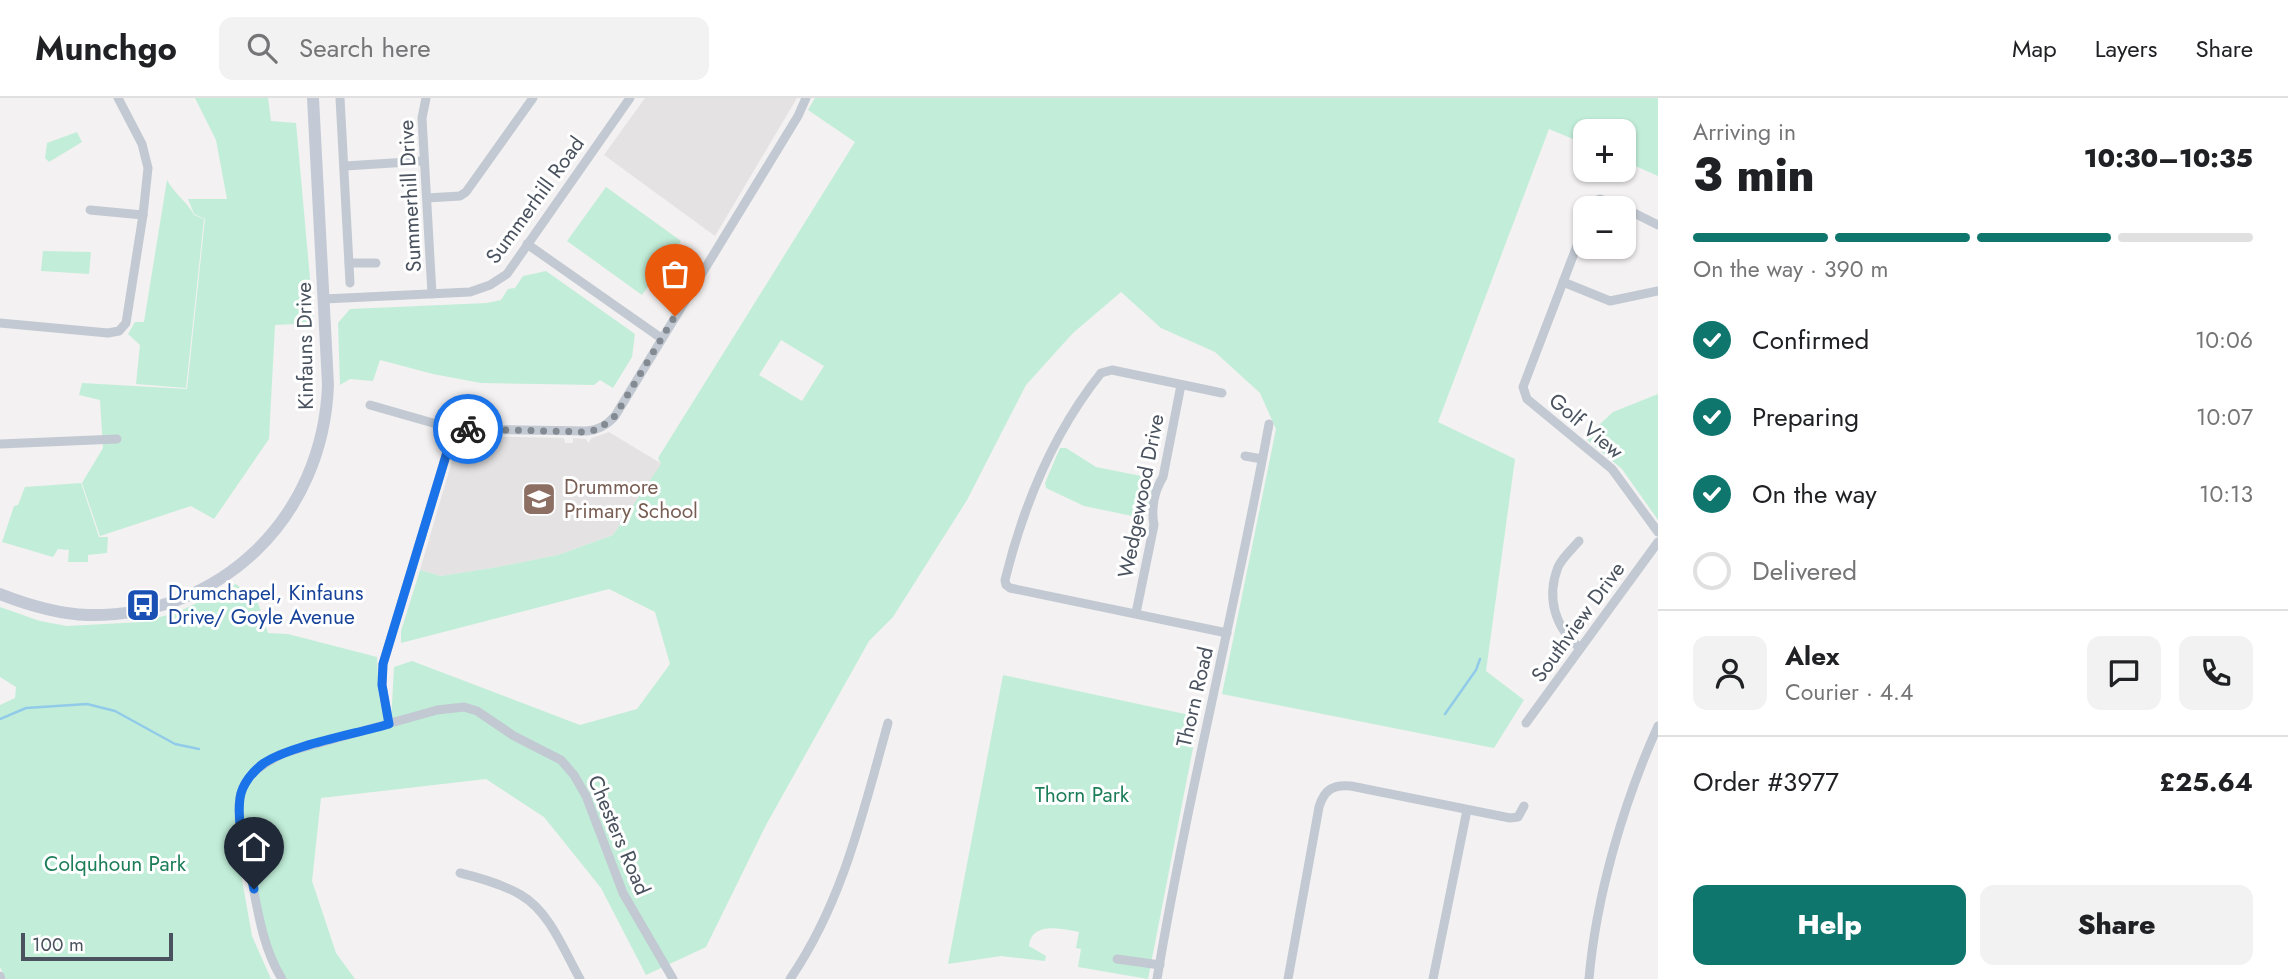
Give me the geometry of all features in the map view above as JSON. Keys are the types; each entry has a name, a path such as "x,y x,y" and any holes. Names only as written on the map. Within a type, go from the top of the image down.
{"street":[{"path":"0,323 108,333 119,331 128,318 149,177 142,144 118,98"},
{"name":"Kinfauns Drive","path":"0,594 65,613 86,615 135,612 202,590 225,576 253,554 272,534 298,499 320,445 328,385 313,98"},
{"path":"340,98 350,284"},
{"name":"Summerhill Drive","path":"426,98 422,118 432,294"},
{"path":"427,198 460,196 466,192 533,98"},
{"name":"Summerhill Road","path":"324,299 470,292 490,285 507,274 629,98"},
{"path":"370,405 454,429 586,432 599,429 615,416 798,116 806,98"},
{"path":"345,166 424,162"},
{"path":"90,209 143,215"},
{"path":"1636,214 1658,225"},
{"path":"527,244 661,338"},
{"name":"Golf View","path":"1573,256 1523,387 1527,399 1612,469 1658,531"},
{"path":"349,263 376,263"},
{"path":"1563,282 1610,301 1658,291"},
{"path":"1222,393 1112,370 1101,373 1057,440 1017,532 1005,580 1010,588 1227,633"},
{"name":"Wedgewood Drive","path":"1136,613 1154,525 1152,513 1158,485 1163,477 1181,385"},
{"name":"Thorn Road","path":"1157,979 1206,719 1227,633 1269,424"},
{"path":"389,724 382,685 383,664 454,429"},
{"path":"0,444 117,439"},
{"path":"1245,456 1262,459"},
{"path":"1579,541 1559,564 1553,596 1557,622 1566,637 1580,648"},
{"name":"Southview Drive","path":"1526,723 1658,542"},
{"name":"Chesters Road","path":"282,979 264,938 242,833 240,796 248,778 264,764 284,753 450,707 477,711 514,736 561,760 574,775 586,796 623,893 673,979"},
{"path":"790,979 817,936 847,865 888,723"},
{"path":"1589,979 1593,946 1618,835 1632,787 1658,726"},
{"path":"1288,979 1319,807 1325,792 1336,786 1351,786 1515,819 1524,806"},
{"path":"1433,979 1466,810"},
{"path":"460,873 497,884 522,896 535,906 548,922 580,979"},
{"path":"1117,959 1160,965"}],"shaded area":[{"path":"645,98 797,98 715,236 604,155"},
{"name":"Drummore Primary School","path":"609,432 662,464 613,535 558,555 498,567 441,576 420,570 457,444 466,436 564,438 565,443 573,443 573,438 586,439 588,443 592,438"}],"green space":[{"path":"195,98 268,98 271,121 296,123 314,323 275,325 269,439 214,519 191,506 100,536 82,483 103,448 100,400 79,395 82,383 187,389 205,219 194,214 188,199 227,199 216,140"},
{"name":"Colquhoun Park","path":"815,98 1658,98 1658,176 1636,166 1636,119 1573,119 1573,139 1549,129 1438,422 1515,459 1486,671 1524,700 1494,748 1222,694 1276,429 1260,393 1215,352 1161,328 1121,292 1073,333 1026,385 967,500 893,617 869,641 766,825 706,947 646,975 601,888 544,817 486,779 321,798 312,881 336,953 355,979 285,979 264,938 236,823 238,857 252,936 271,979 6,979 0,967 0,705 15,698 16,687 0,677 0,607 40,621 67,626 142,622 178,612 236,584 258,603 268,633 288,634 377,657 379,695 384,718 391,721 394,667 412,661 580,725 637,709 670,664 655,612 609,589 401,643 401,631 420,570 441,576 498,567 558,555 613,535 661,464 658,458 855,142 808,110","holes":["781,340 824,366 802,401 759,375"]},
{"path":"77,132 82,142 49,162 45,158 47,143"},
{"path":"167,180 194,215 204,219 186,388 136,384 140,345 128,334 135,322 144,322"},
{"path":"606,187 681,241 642,295 567,241"},
{"path":"43,251 91,252 89,274 41,271"},
{"path":"546,271 635,334 632,357 613,388 600,380 594,385 481,383 380,360 373,381 350,379 340,385 338,323 350,309 487,303 501,300 508,289 515,288 523,276"},
{"path":"1658,394 1658,520 1622,469 1585,438 1613,412"},
{"path":"1060,448 1066,448 1096,467 1151,478 1153,483 1146,516 1142,518 1084,506 1046,488 1045,483"},
{"path":"81,483 99,537 108,537 107,553 88,555 88,562 68,562 69,550 58,549 53,557 2,542 14,506 18,505 25,487"},
{"name":"Thorn Park","path":"1003,675 1199,717 1148,979 1078,967 1081,949 1076,948 1079,932 1048,928 1036,933 1029,946 1046,956 1045,961 1001,956 948,964"}],"waterway":[{"path":"1445,714 1476,670 1480,659"},
{"path":"0,719 26,708 87,704 115,711 175,744 199,749"}],"way so far":[{"path":"468,429 586,432 599,429 615,416 675,316"}],"place":[{"name":"Drummore Primary School","path":"539,499"},
{"name":"Drumchapel, Kinfauns Drive/ Goyle Avenue","path":"143,605"}],"route":[{"path":"254,889 240,822 240,796 248,778 264,764 284,753 389,724 382,685 383,664 454,429 468,429"}]}
